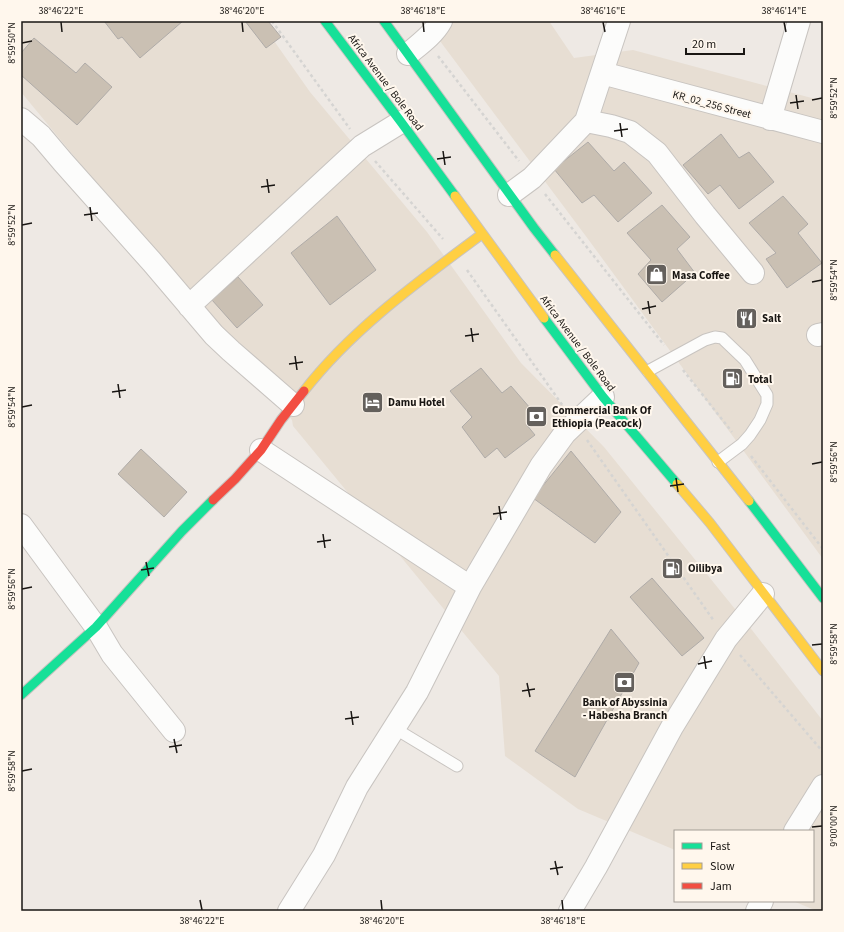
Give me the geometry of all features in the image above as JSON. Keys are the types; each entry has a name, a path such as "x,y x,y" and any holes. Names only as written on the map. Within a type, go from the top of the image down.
{"main road":[{"name":"Africa Avenue / Bole Road","path":"325,21 402,122 482,234 603,397 704,516 823,671"},
{"path":"384,21 509,195 767,523 823,598"},
{"path":"21,695 96,627 182,531 235,479 261,450 293,405 318,373 339,350 435,269 482,234"}],"street":[{"path":"408,54 426,39 441,21"},
{"path":"509,195 532,178 586,121 619,21"},
{"path":"770,119 800,21"},
{"name":"KR_02_256 Street","path":"602,73 823,132"},
{"path":"21,119 41,136 62,162 152,262 214,335 293,405"},
{"path":"586,121 611,126 630,132 657,153 705,215 753,272"},
{"path":"189,306 362,146 402,122"},
{"path":"289,911 324,855 358,787 417,692 470,587 541,466 565,433 603,397"},
{"path":"261,450 470,587"},
{"path":"21,525 96,627 112,654 174,731"},
{"path":"570,911 596,868 672,727 726,639 764,594"},
{"path":"796,830 823,786"},
{"path":"757,911 762,902"}],"lane":[{"path":"648,371 705,340 715,337 722,338 745,360 767,395 767,404 760,420 750,435 742,444 718,462"},
{"path":"394,728 457,766"}],"path":[{"path":"272,21 362,146 456,254 726,639 823,752"},
{"path":"426,39 532,178 674,357 823,549"}],"shaded area":[{"path":"21,21 260,21 310,92 427,232 521,363 604,447 752,630 823,721 823,911 817,911 795,902 814,902 814,830 674,830 674,850 578,809 505,756 499,676 293,426 292,420 21,92"},
{"path":"425,21 549,21 574,58 633,50 823,101 823,559 588,239"}],"building":[{"path":"104,21 183,21 140,58 122,37 118,39"},
{"path":"245,21 268,21 281,37 266,48"},
{"path":"34,38 76,73 85,63 112,87 77,125 21,75 21,53"},
{"path":"721,134 739,158 749,152 774,182 739,209 720,185 708,194 683,165"},
{"path":"588,142 614,171 624,162 652,193 618,222 594,195 582,203 554,169"},
{"path":"783,196 808,224 798,233 822,263 787,288 766,259 776,253 749,223"},
{"path":"662,205 690,237 677,249 695,273 662,302 638,274 651,260 627,233"},
{"path":"337,216 376,270 330,305 291,253"},
{"path":"238,277 263,305 237,328 212,300"},
{"path":"481,368 502,393 511,386 537,416 526,424 535,435 505,458 497,448 485,458 462,427 472,417 450,391"},
{"path":"141,449 187,492 164,517 118,474"},
{"path":"571,451 621,512 595,543 533,498"},
{"path":"652,578 704,638 682,656 630,597"},
{"path":"611,629 639,663 575,777 535,751"}],"traffic: fast":[{"path":"325,21 455,196"},
{"path":"384,21 555,255"},
{"path":"544,318 603,397 677,484"},
{"path":"21,695 96,627 182,531 213,500"},
{"path":"749,501 823,598"}],"traffic: slow":[{"path":"455,196 544,318"},
{"path":"304,391 323,368 365,326 411,288 482,234"},
{"path":"555,255 749,501"},
{"path":"677,484 710,523 823,671"}],"traffic: jam":[{"path":"213,500 235,479 261,450 281,420 304,391"}],"place":[{"name":"Masa Coffee","path":"656,275"},
{"name":"Salt","path":"746,318"},
{"name":"Total","path":"732,379"},
{"name":"Damu Hotel","path":"373,402"},
{"name":"Commercial Bank Of Ethiopia (Peacock)","path":"537,416"},
{"name":"Oilibya","path":"673,568"},
{"name":"Bank of Abyssinia - Habesha Branch","path":"625,682"}]}
